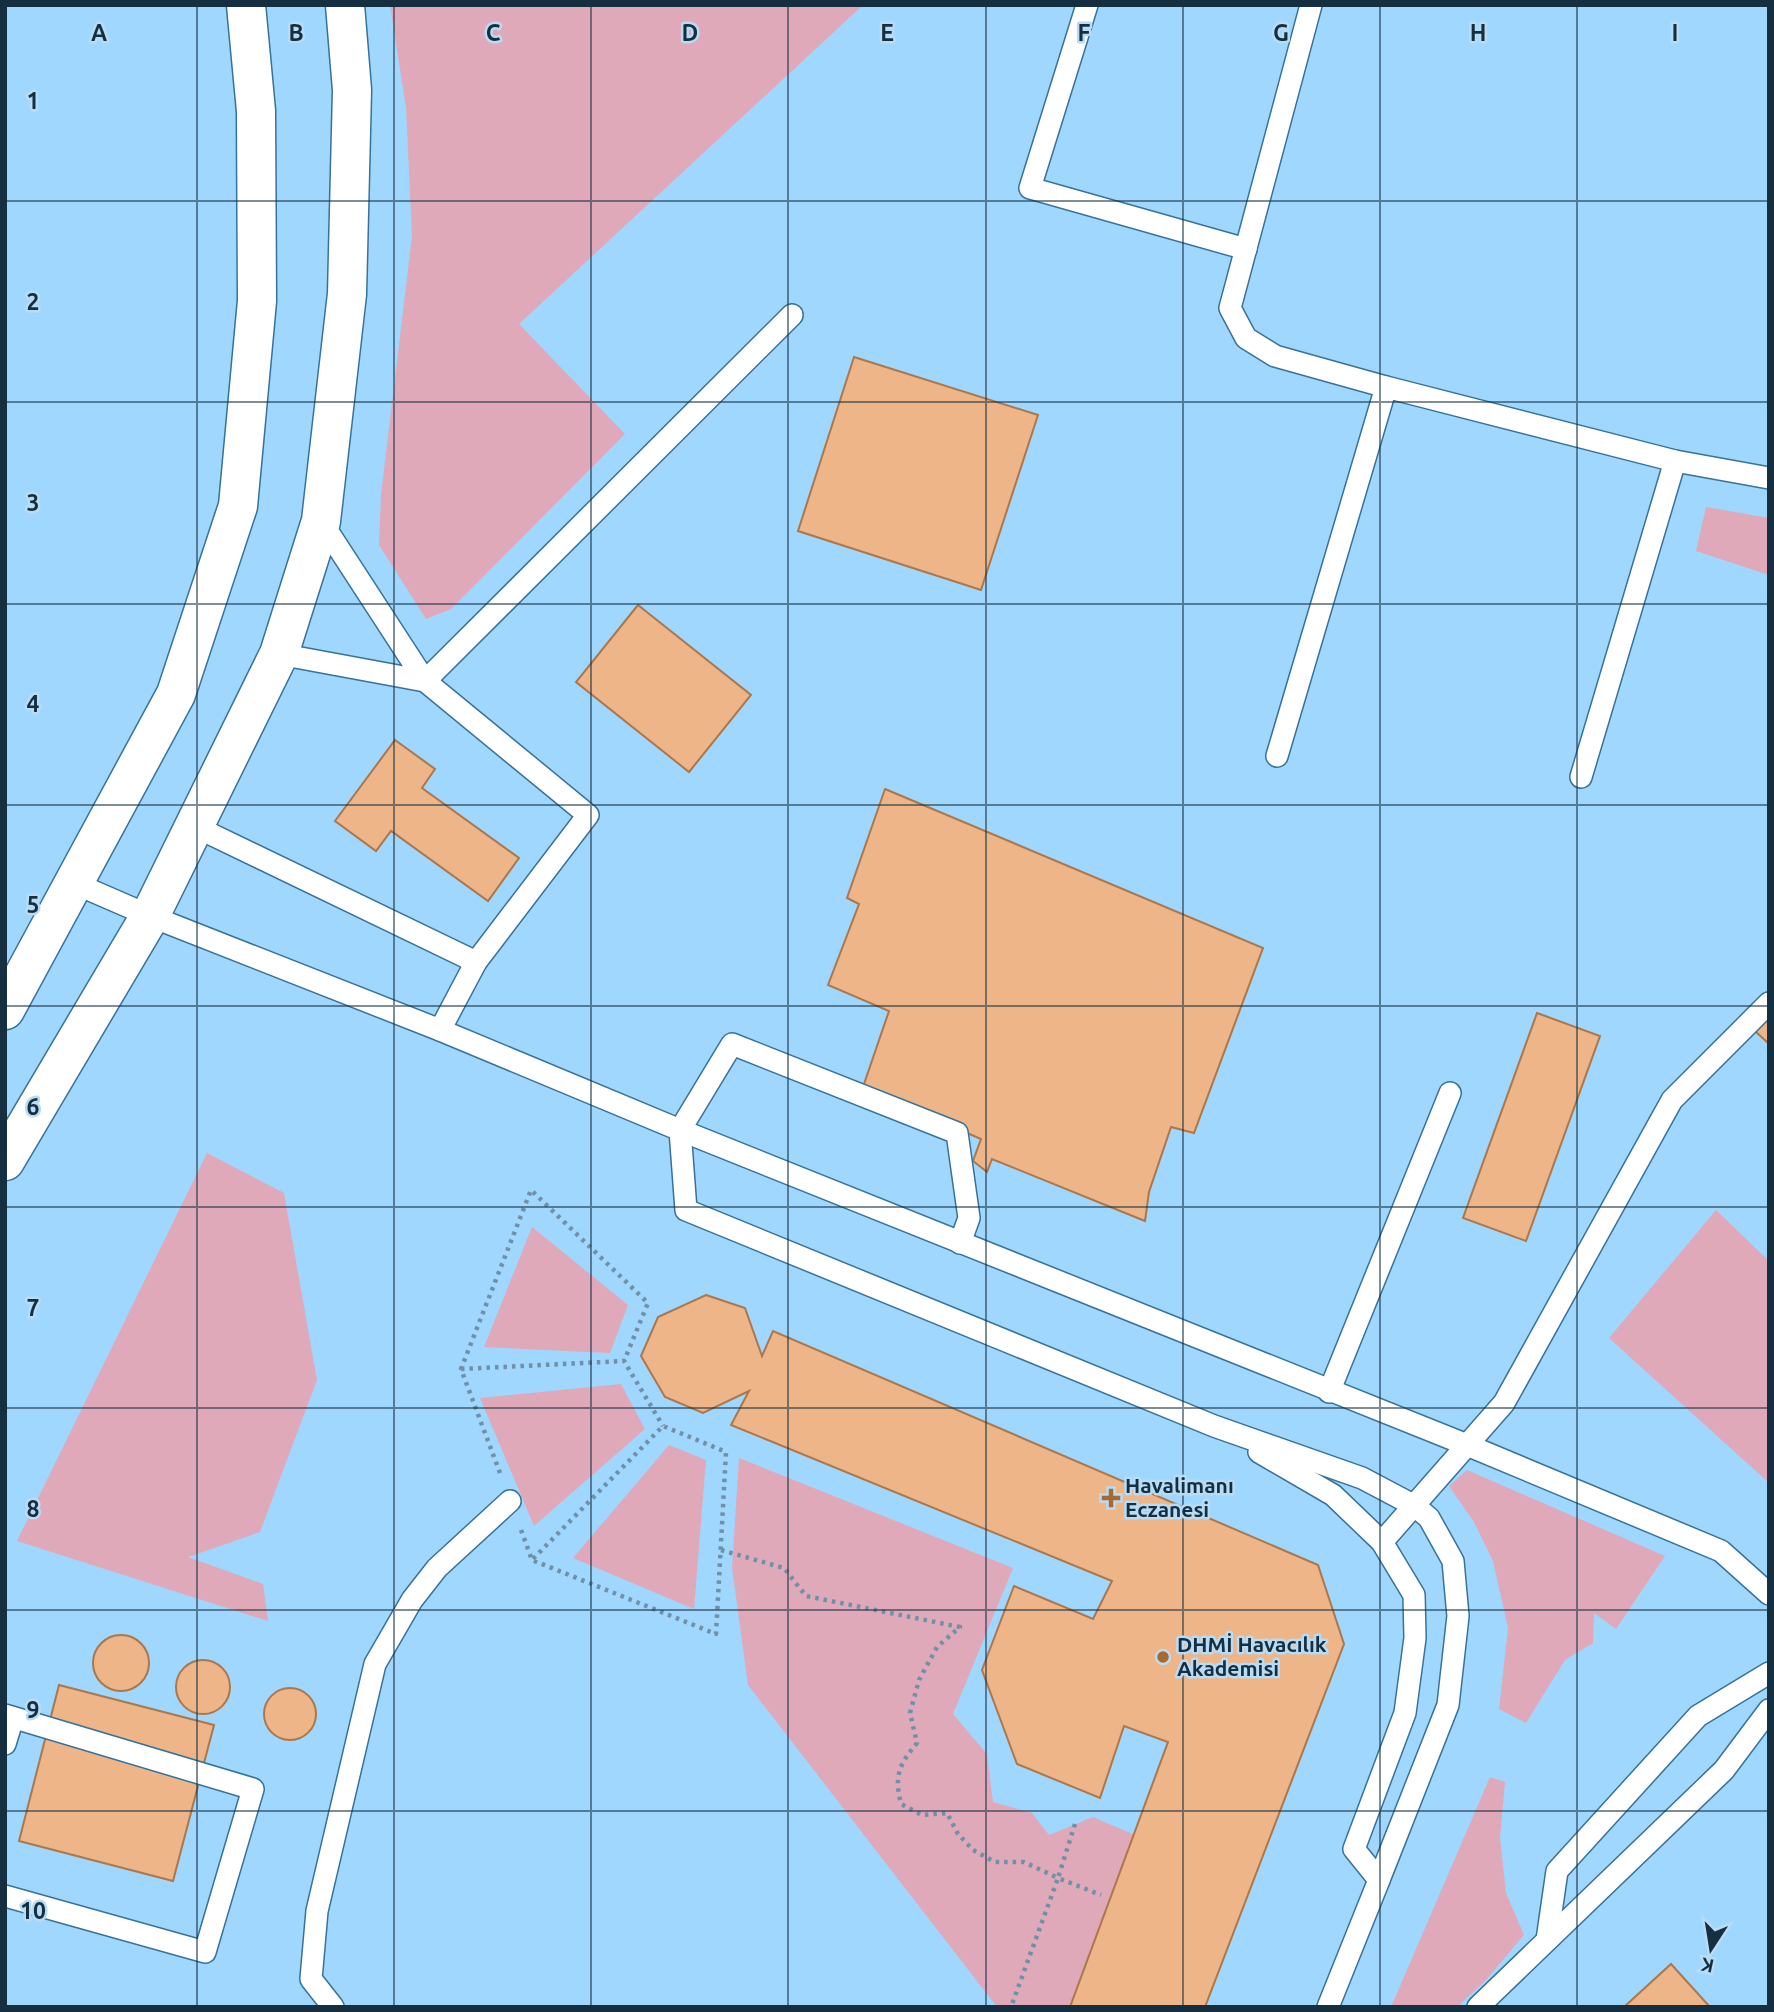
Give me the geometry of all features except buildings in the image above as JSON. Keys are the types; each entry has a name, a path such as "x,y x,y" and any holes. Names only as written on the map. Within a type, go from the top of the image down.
{"street":[{"path":"5,1010 176,694 238,506 257,301 256,111 246,5"},
{"path":"5,1161 150,916 194,827 279,654 321,521 347,294 352,90 345,5"}],"lane":[{"path":"1087,5 1030,188 1246,249"},
{"path":"1311,5 1230,308 1246,338 1275,356 1386,387 1675,461 1769,478"},
{"path":"425,681 792,315"},
{"path":"1278,756 1386,387"},
{"path":"1581,777 1675,461"},
{"path":"321,521 425,681 588,815 476,962 440,1030"},
{"path":"279,654 425,681"},
{"path":"194,827 476,962"},
{"path":"74,883 1329,1392 1467,1445 1721,1551 1769,1594"},
{"path":"1382,1542 1504,1403 1672,1100 1769,1003"},
{"path":"960,1243 969,1218 957,1133 732,1044 680,1130 687,1210 1214,1426 1362,1478 1415,1506 1429,1518 1453,1561 1458,1616 1448,1704 1328,2007"},
{"path":"1329,1392 1450,1093"},
{"path":"1214,1426 1333,1495 1382,1542 1414,1595 1415,1638 1405,1713 1354,1849 1379,1880"},
{"path":"333,2007 311,1979 317,1911 375,1664 412,1600 437,1568 510,1501"},
{"path":"1547,1940 1557,1871 1698,1716 1769,1673"},
{"path":"1478,2007 1724,1770 1769,1710"},
{"path":"5,1744 9,1716 253,1789 205,1952 5,1896"}],"path":[{"path":"531,1191 648,1303 624,1361 663,1426 726,1452 716,1634 532,1560 461,1369 531,1191"},
{"path":"461,1369 624,1361"},
{"path":"532,1560 663,1426"},
{"path":"721,1550 784,1568 806,1596 960,1626 937,1647 919,1680 911,1713 917,1743 903,1760 896,1782 901,1804 922,1815 947,1813 958,1834 972,1850 995,1861 1024,1862 1101,1895"},
{"path":"1011,2007 1075,1824"}],"shaded area":[{"path":"5,5 1769,5 1769,2007 5,2007"},
{"path":"390,5 863,5 519,324 625,434 451,609 426,619 379,545 381,495 412,236 406,108"},
{"path":"1706,507 1769,518 1769,575 1696,551"},
{"path":"207,1153 284,1193 317,1380 260,1532 188,1557 263,1584 268,1621 17,1541"},
{"path":"1716,1210 1769,1261 1769,1483 1609,1338"},
{"path":"532,1227 628,1305 610,1353 484,1347"},
{"path":"621,1384 645,1429 534,1526 480,1398"},
{"path":"669,1445 706,1460 694,1609 573,1558"},
{"path":"739,1458 1013,1568 953,1714 987,1754 993,1802 1032,1813 1049,1835 1093,1817 1135,1835 1070,2007 997,2007 748,1685 732,1568"},
{"path":"1467,1470 1665,1556 1616,1629 1594,1613 1593,1643 1565,1660 1526,1723 1499,1709 1508,1628 1493,1561 1474,1522 1449,1486"},
{"path":"1490,1777 1505,1782 1500,1838 1506,1893 1524,1935 1486,1980 1457,2007 1391,2007"}],"place":[{"name":"Havalimanı Eczanesi","path":"1111,1498"},
{"name":"DHMİ Havacılık Akademisi","path":"1163,1657"}]}
